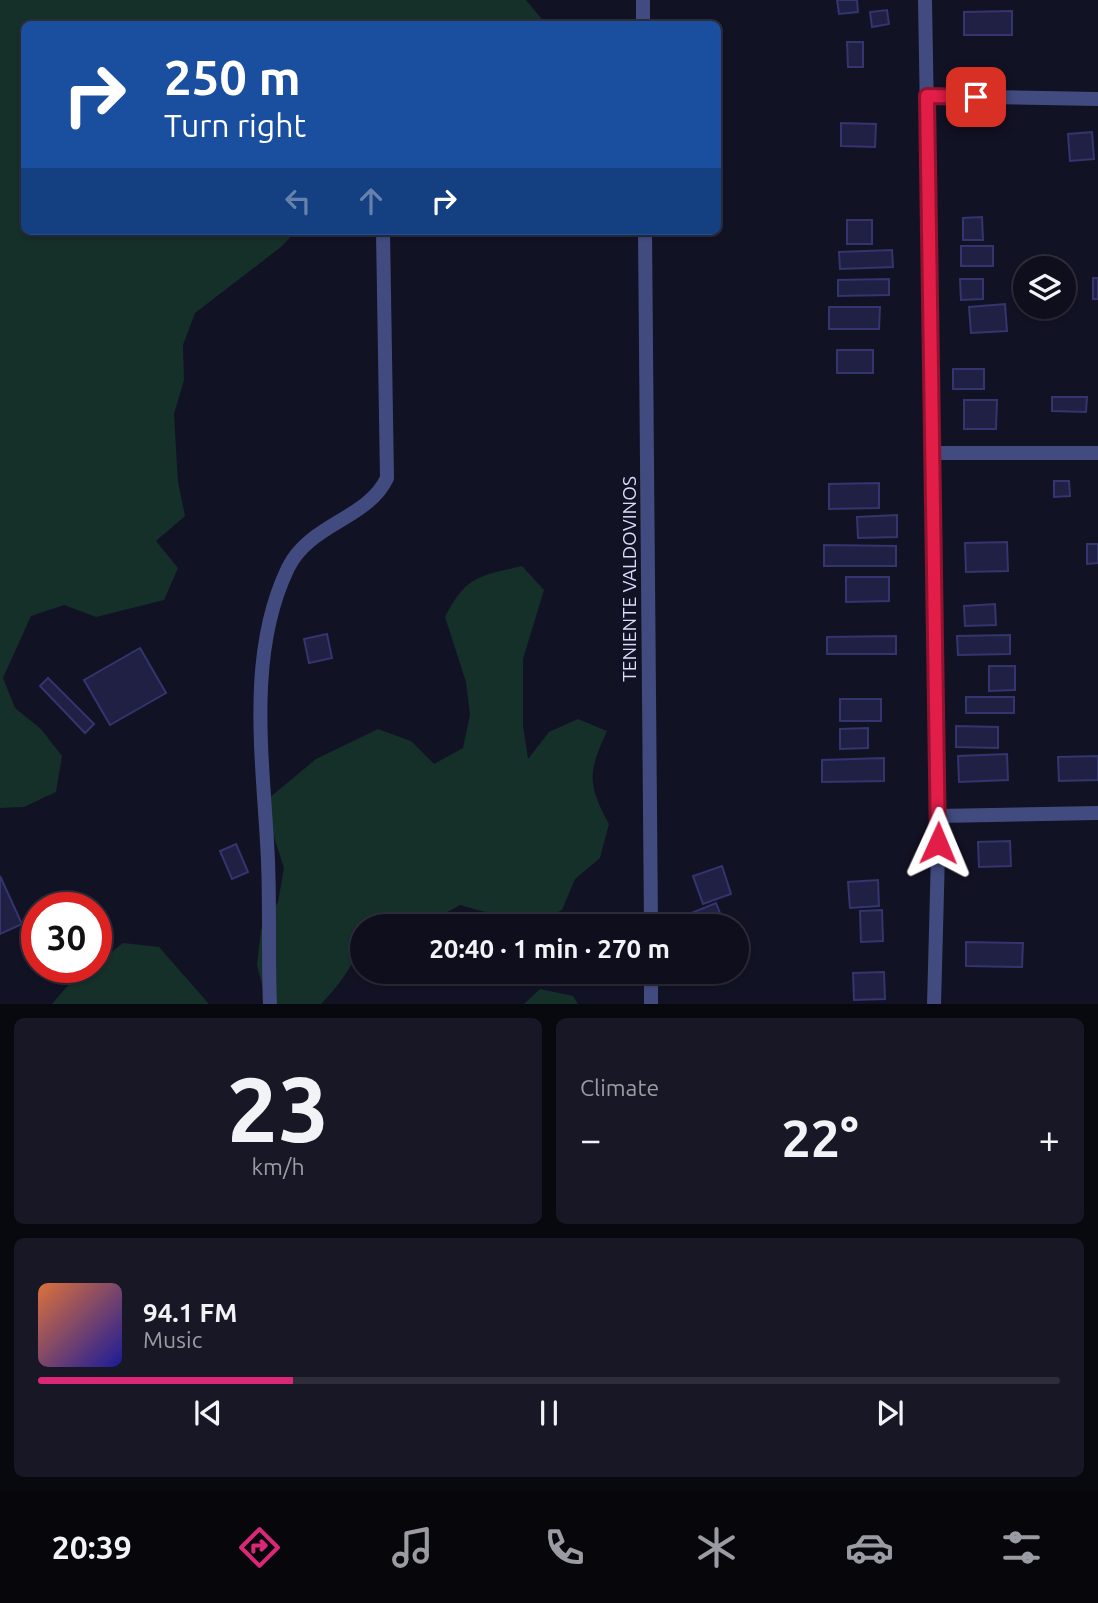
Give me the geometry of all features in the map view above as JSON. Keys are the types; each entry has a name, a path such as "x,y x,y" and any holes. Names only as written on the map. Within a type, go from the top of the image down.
{"street":[{"path":"643,0 643,21"},
{"path":"925,0 939,816 934,1004"},
{"path":"927,96 1098,99"},
{"path":"270,1004 261,676 274,603 289,566 316,533 379,495 387,478 383,235"},
{"name":"TENIENTE VALDOVINOS","path":"645,235 651,914"},
{"path":"934,453 1098,453"},
{"path":"939,816 1098,813"},
{"path":"651,984 651,1004"}],"green space":[{"path":"0,0 526,0 544,21 21,21 21,235 292,235 281,247 195,313 183,345 184,380 174,414 178,482 185,516 156,541 178,568 164,600 96,617 64,605 31,616 3,678 15,708 41,729 62,756 56,792 24,807 0,808"},
{"path":"522,566 544,590 523,659 523,726 528,759 549,732 578,719 607,731 593,768 594,788 609,824 600,858 575,879 562,910 554,914 492,914 460,905 444,914 350,914 350,966 336,987 321,1004 272,1004 265,996 257,965 261,930 278,902 284,868 263,803 316,759 378,729 411,741 434,764 463,748 470,715 466,682 445,617 467,585 494,572"},
{"path":"123,943 159,947 209,1004 52,1004 71,983 112,983 112,952"},
{"path":"540,989 573,996 578,1004 524,1004"}],"building":[{"path":"837,0 857,0 858,12 839,14"},
{"path":"887,10 889,24 872,27 870,12"},
{"path":"1012,11 1012,35 964,35 964,12"},
{"path":"847,42 863,42 863,67 848,67"},
{"path":"841,123 876,124 875,147 841,146"},
{"path":"1092,132 1094,159 1070,161 1068,134"},
{"path":"982,217 983,240 963,240 963,218"},
{"path":"847,220 872,220 872,244 847,244"},
{"path":"961,246 993,246 993,266 961,266"},
{"path":"892,250 893,267 840,269 839,252"},
{"path":"1093,278 1098,278 1098,299 1093,299"},
{"path":"889,279 889,295 838,296 838,280"},
{"path":"960,279 983,279 983,299 961,300"},
{"path":"1005,304 1007,331 971,333 969,307"},
{"path":"829,307 880,307 879,329 829,329"},
{"path":"837,350 873,350 873,373 837,373"},
{"path":"953,369 984,369 984,389 953,389"},
{"path":"1052,397 1087,397 1086,412 1052,411"},
{"path":"964,400 997,400 996,429 964,429"},
{"path":"1054,481 1069,481 1070,496 1054,497"},
{"path":"879,483 879,508 829,509 829,484"},
{"path":"897,515 897,537 858,538 857,517"},
{"path":"1007,542 1008,571 966,572 965,543"},
{"path":"1087,544 1098,544 1098,563 1087,564"},
{"path":"824,545 896,546 896,566 824,566"},
{"path":"846,577 889,577 889,601 846,602"},
{"path":"995,604 996,625 965,626 964,606"},
{"path":"327,634 332,658 309,663 304,639"},
{"path":"1010,635 1010,654 958,655 957,636"},
{"path":"896,636 896,654 827,654 827,637"},
{"path":"140,648 166,693 110,725 84,680"},
{"path":"989,666 1015,666 1015,690 989,691"},
{"path":"48,678 94,724 85,733 40,686"},
{"path":"966,697 1014,697 1014,713 966,713"},
{"path":"840,699 881,699 881,721 840,721"},
{"path":"956,726 998,727 998,748 956,747"},
{"path":"868,728 868,748 840,749 840,729"},
{"path":"1007,754 1008,780 959,782 958,756"},
{"path":"1098,756 1098,780 1059,781 1058,757"},
{"path":"884,758 884,781 822,782 822,760"},
{"path":"1010,841 1011,866 979,867 978,842"},
{"path":"236,844 248,872 232,879 220,851"},
{"path":"722,866 731,894 703,904 693,876"},
{"path":"0,876 21,924 0,934"},
{"path":"878,880 879,906 850,908 848,882"},
{"path":"716,903 720,914 689,914"},
{"path":"882,910 883,941 861,942 860,911"},
{"path":"966,942 1023,943 1022,967 966,966"},
{"path":"884,972 885,999 854,1000 853,973"}],"route":[{"path":"938,843 927,96 976,97"}]}
